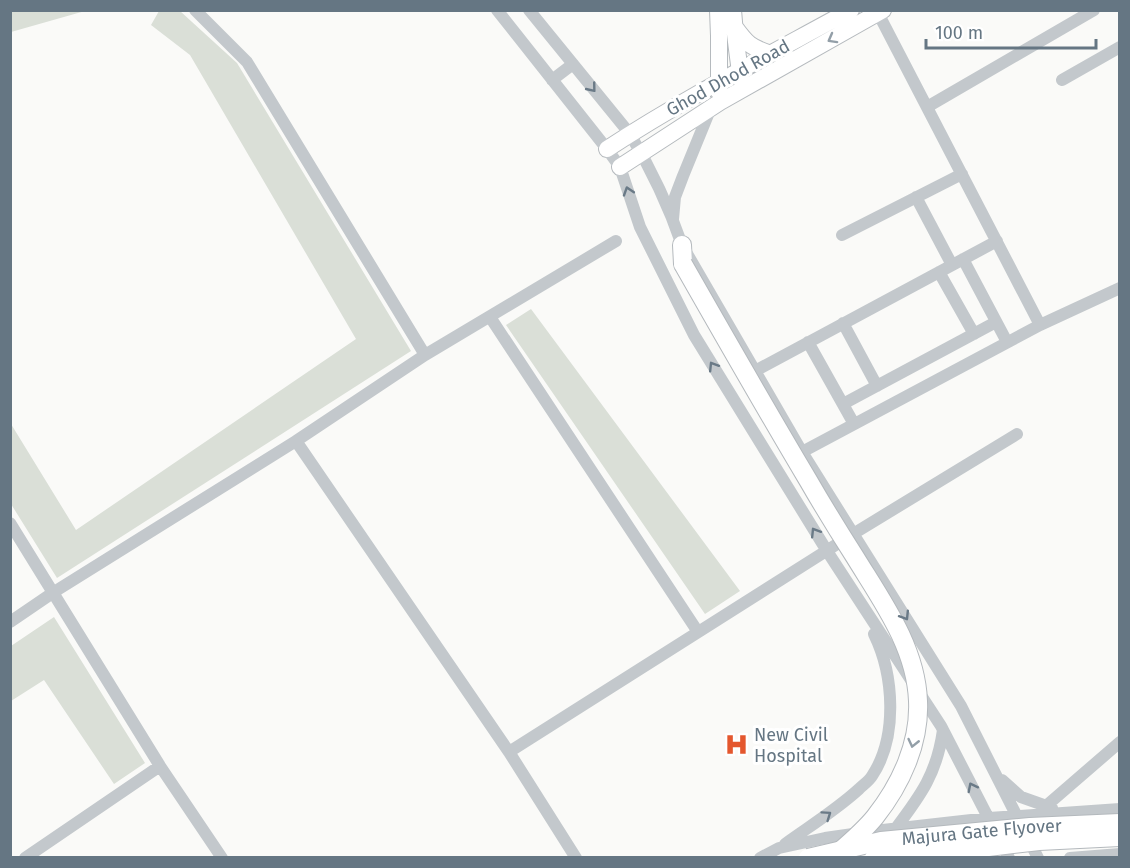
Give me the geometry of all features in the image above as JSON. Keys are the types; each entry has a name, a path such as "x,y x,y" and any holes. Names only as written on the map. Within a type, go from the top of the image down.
{"highway":[{"path":"682,245 682,264 808,480 855,558 878,591 912,661 918,700 916,729 909,760 894,790 874,819 832,858"},
{"name":"Majura Gate Flyover","path":"808,858 881,841 1030,827 1119,823"},
{"name":"Majura Gate Flyover","path":"874,858 1039,841 1119,837"}],"main road":[{"path":"715,106 718,83 718,10"},
{"name":"Ghod Dhod Road","path":"607,149 718,83 851,10"},
{"path":"620,167 743,89 881,12"},
{"path":"734,18 750,46 771,54"},
{"path":"734,18 743,89"},
{"path":"682,104 695,92 706,76 719,36"}],"street":[{"path":"195,10 247,62 425,355"},
{"path":"497,10 620,167 640,227 694,335 827,550 943,730 1009,858"},
{"path":"529,10 630,134 642,153 673,219 682,245 802,452 961,706 1038,858"},
{"path":"927,107 1094,10"},
{"path":"881,12 927,107 1040,325"},
{"path":"1062,80 1119,47"},
{"path":"552,81 573,64"},
{"path":"673,219 675,197 682,176 715,106"},
{"path":"842,235 962,174"},
{"path":"916,197 1007,342"},
{"path":"10,622 54,592 296,441 425,355 616,241"},
{"path":"755,371 997,241"},
{"path":"939,272 974,334"},
{"path":"802,452 1007,342 1119,288"},
{"path":"490,317 698,632"},
{"path":"843,404 996,322"},
{"path":"843,323 877,386"},
{"path":"808,342 854,424"},
{"path":"509,752 827,550 1017,434"},
{"path":"296,441 509,752 576,858"},
{"path":"10,523 160,766 222,858"},
{"path":"760,858 779,848 845,802 872,777 885,750 890,718 888,678 880,646 856,595"},
{"path":"896,828 929,781 940,751 943,730"},
{"path":"1046,806 1119,742"},
{"path":"25,858 160,766"},
{"path":"993,770 1021,797 1073,812"},
{"path":"779,848 825,838 896,828 1119,808"},
{"path":"1070,858 1119,854"}],"shaded area":[{"path":"11,10 85,10 85,11 11,32"},
{"path":"159,11 180,11 237,63 411,351 57,578 11,504 11,424 76,530 356,339 190,55 151,25"},
{"path":"531,309 740,591 705,614 506,325"},
{"path":"54,617 145,763 114,784 44,680 11,701 11,646"}],"place":[{"name":"New Civil Hospital","path":"736,745"}]}
